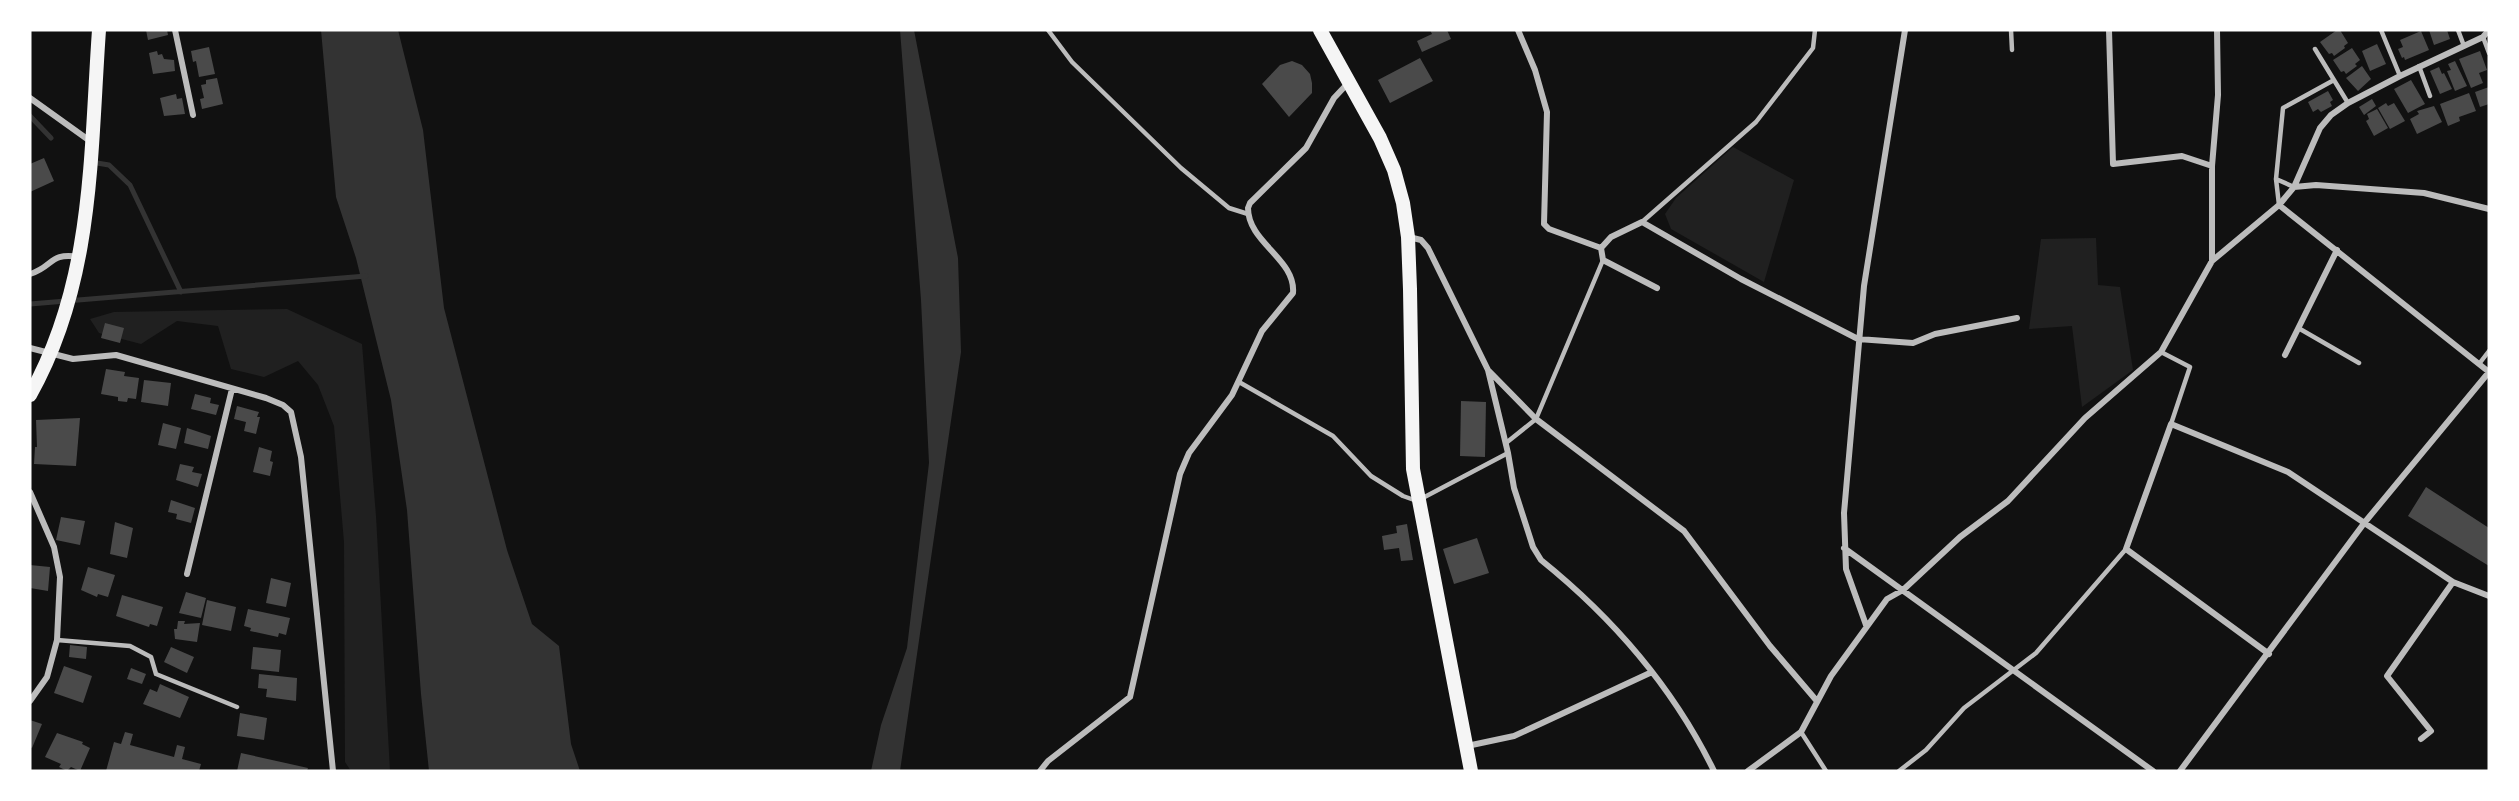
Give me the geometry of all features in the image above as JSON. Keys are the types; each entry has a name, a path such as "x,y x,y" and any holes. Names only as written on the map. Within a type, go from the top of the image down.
{"main road":[{"path":"30,395 60,331 79,263 99,30"},
{"path":"1320,30 1350,81 1394,170 1401,192 1408,237 1412,454 1417,501 1471,771"}],"street":[{"path":"175,30 193,115"},
{"path":"1518,30 1548,112 1544,224 1549,229 1601,248"},
{"path":"1866,625 1846,568 1844,513 1858,339 1876,208 1905,30"},
{"path":"2109,30 2113,164 2182,156 2212,166"},
{"path":"2212,261 2212,166 2218,95 2217,30"},
{"path":"1748,771 1801,732 1816,700 1866,625 1887,599 1903,590 1960,537 2008,501 2085,418 2161,352 2212,261 2279,205 2294,187 2320,128 2331,115 2348,103 2419,66 2483,37 2489,30"},
{"path":"1040,771 1048,761 1130,697 1180,474 1190,453 1239,382 1262,332 1291,297 1294,285 1291,275 1255,231 1248,214 1250,202 1306,148 1334,98 1350,81"},
{"path":"30,98 91,142"},
{"path":"2294,187 2316,185 2424,193 2489,209"},
{"path":"2180,771 2365,522 2489,372 2279,205"},
{"path":"1601,248 1611,237 1642,222 1741,279 1858,339 1913,343 1935,334 2017,318"},
{"path":"1408,237 1421,240 1428,248 1488,370 1506,443 1514,488 1533,547 1541,560 1611,621 1652,672 1701,744 1714,771"},
{"path":"1601,248 1603,260 1657,288"},
{"path":"2285,356 2337,250"},
{"path":"30,274 63,254 79,263"},
{"path":"30,348 73,359 117,355 283,405 291,412 306,492 315,609 333,771"},
{"path":"1488,370 1536,419 1684,531 1770,646 1816,700"},
{"path":"187,574 232,389"},
{"path":"2269,654 2126,549 2171,424 2288,472 2453,582 2489,596"},
{"path":"30,492 54,547 60,578 57,640 47,677 30,701"},
{"path":"1844,548 2153,771"},
{"path":"2421,738 2431,731 2387,676 2453,582"},
{"path":"1466,746 1514,736 1652,672"}],"lane":[{"path":"1048,30 1072,62 1181,168 1229,208 1248,214"},
{"path":"1642,222 1756,122 1813,48 1815,30"},
{"path":"2011,30 2012,50"},
{"path":"2382,30 2400,76"},
{"path":"2458,30 2464,46"},
{"path":"2483,37 2489,53"},
{"path":"2315,49 2348,103"},
{"path":"2419,66 2430,96"},
{"path":"2279,205 2276,178 2283,108 2334,80"},
{"path":"2276,178 2294,187"},
{"path":"1506,443 1536,419 1603,260"},
{"path":"2300,328 2359,363"},
{"path":"2479,364 2489,351"},
{"path":"2161,352 2190,367 2171,424"},
{"path":"1239,382 1333,436 1371,476 1403,496 1417,501 1508,453"},
{"path":"1899,771 1926,750 1964,708 2036,653 2126,549"},
{"path":"57,640 130,646 151,657 156,674 237,707"},
{"path":"1801,732 1826,771"}],"shaded area":[{"path":"321,30 398,30 423,130 444,308 507,550 532,624 559,646 571,744 580,771 429,771 407,510 391,400 356,258 336,197"},
{"path":"900,30 914,30 958,258 961,352 900,771 871,771 881,725 907,648 929,463 921,300"},
{"path":"1733,147 1794,180 1764,282 1671,229 1665,214 1676,198"},
{"path":"2096,238 2098,285 2120,287 2133,370 2082,407 2072,326 2029,329 2041,239"},
{"path":"287,309 362,344 376,516 390,771 351,771 345,762 344,542 334,426 318,385 298,361 264,377 231,369 218,326 177,321 141,344 99,333 90,319 114,312"}],"building":[{"path":"146,30 167,30 168,35 148,40"},
{"path":"1430,30 1447,30 1451,39 1422,52 1417,41 1432,34"},
{"path":"2340,30 2348,43 2334,56 2332,53 2329,54 2320,42"},
{"path":"2429,30 2447,30 2450,39 2434,45"},
{"path":"2421,31 2429,50 2405,60 2398,49 2403,47 2400,40"},
{"path":"2377,44 2386,64 2370,71 2362,51"},
{"path":"209,47 215,74 199,77 196,61 193,62 191,51"},
{"path":"2352,48 2360,60 2355,64 2357,66 2346,74 2344,71 2341,72 2333,60"},
{"path":"157,51 158,55 162,54 164,59 174,60 175,71 153,74 149,53"},
{"path":"2480,51 2487,70 2479,73 2483,83 2471,88 2459,59"},
{"path":"1420,58 1433,81 1390,103 1378,80"},
{"path":"1292,61 1302,65 1310,74 1312,93 1289,117 1262,84 1280,65"},
{"path":"2455,61 2467,86 2455,91 2447,71 2451,70 2448,64"},
{"path":"2362,66 2371,79 2358,91 2346,78"},
{"path":"2439,67 2452,89 2440,94 2430,71"},
{"path":"217,78 223,104 202,109 200,99 204,98 201,85 206,84 206,80"},
{"path":"2411,80 2425,104 2408,113 2394,89"},
{"path":"2489,87 2489,104 2480,107 2475,92"},
{"path":"2328,91 2333,100 2330,102 2332,106 2321,112 2318,109 2313,112 2308,102"},
{"path":"2469,93 2476,111 2459,117 2460,121 2448,126 2440,104"},
{"path":"176,94 177,99 182,98 185,114 164,116 160,98"},
{"path":"2372,99 2376,106 2364,115 2359,107"},
{"path":"2386,103 2388,106 2394,103 2405,121 2390,129 2378,108"},
{"path":"2434,106 2442,122 2417,134 2410,119 2419,114 2417,111"},
{"path":"2377,109 2388,128 2374,136 2366,121 2369,119 2367,114"},
{"path":"44,158 54,181 30,192 30,164"},
{"path":"105,323 124,328 120,343 101,338"},
{"path":"106,369 125,372 124,376 139,378 136,399 128,398 127,402 118,401 118,397 101,394"},
{"path":"144,380 171,383 168,406 141,402"},
{"path":"195,394 211,398 210,403 219,405 216,415 191,409"},
{"path":"1461,401 1486,402 1485,457 1460,456"},
{"path":"237,406 259,412 256,434 244,431 246,422 234,419"},
{"path":"80,418 76,466 34,464 35,447 37,447 36,420"},
{"path":"163,423 181,428 176,449 158,445"},
{"path":"187,428 211,436 208,449 184,443"},
{"path":"259,447 272,451 270,461 273,462 270,476 253,472"},
{"path":"180,464 194,467 192,472 202,474 198,487 176,480"},
{"path":"2426,487 2489,528 2489,566 2408,516"},
{"path":"171,500 195,508 191,523 176,519 177,514 168,512"},
{"path":"61,517 85,521 80,545 56,540"},
{"path":"115,522 133,528 127,558 110,554"},
{"path":"1407,524 1413,560 1401,561 1399,548 1384,550 1382,536 1397,533 1396,526"},
{"path":"1477,538 1489,573 1454,584 1443,549"},
{"path":"30,565 50,567 48,591 30,588"},
{"path":"88,567 115,575 108,597 98,594 97,597 81,590"},
{"path":"271,578 291,583 286,607 266,603"},
{"path":"186,592 206,598 201,618 179,613"},
{"path":"122,595 163,607 157,626 150,624 149,627 116,616"},
{"path":"207,600 236,607 231,631 202,625"},
{"path":"248,609 290,618 286,635 279,633 278,637 250,631 251,628 244,626"},
{"path":"178,621 185,621 184,624 200,623 197,642 175,639 174,629 177,629"},
{"path":"70,645 87,647 86,659 69,657"},
{"path":"171,647 194,657 187,673 164,662"},
{"path":"253,647 281,650 279,672 251,669"},
{"path":"64,666 92,676 83,703 54,693"},
{"path":"131,668 146,674 142,684 127,679"},
{"path":"259,674 297,678 296,701 266,697 267,689 258,688"},
{"path":"160,684 189,697 180,718 143,704 150,689 157,692"},
{"path":"240,713 267,718 264,740 237,736"},
{"path":"30,720 42,724 32,748 30,747"},
{"path":"125,732 133,734 130,745 174,757 177,745 185,747 182,759 201,764 199,771 106,771 114,742 121,744"},
{"path":"57,733 83,742 82,744 90,748 80,771 71,767 67,771 59,767 61,764 45,757"},
{"path":"241,753 308,768 307,771 237,771"}],"waterway":[{"path":"30,116 51,138"},
{"path":"97,163 109,165 130,185 181,292"},
{"path":"30,304 366,276"}]}
